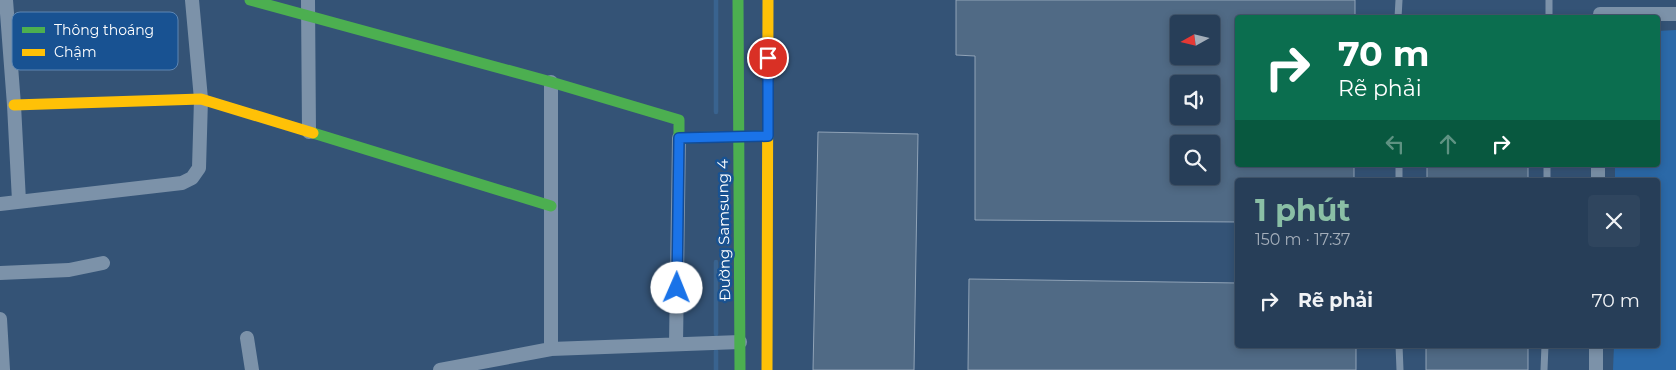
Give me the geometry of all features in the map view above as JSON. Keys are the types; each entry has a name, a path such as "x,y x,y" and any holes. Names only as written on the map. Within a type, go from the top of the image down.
{"street":[{"path":"6,0 20,201"},
{"path":"0,204 182,183 192,178 199,168 201,99 192,0"},
{"path":"250,0 551,82 679,120 676,344"},
{"path":"308,0 309,132"},
{"name":"Đường Samsung 4","path":"738,0 740,370"},
{"path":"767,370 768,0"},
{"path":"1600,0 1600,15"},
{"path":"1638,15 1676,14"},
{"path":"738,24 768,24"},
{"path":"551,82 551,349"},
{"path":"14,105 201,99 551,206"},
{"path":"679,138 768,136"},
{"path":"0,273 68,270 103,263"},
{"path":"0,319 3,370"},
{"path":"247,338 252,370"},
{"path":"440,370 551,349 740,342"},
{"path":"1596,348 1596,370"}],"lane":[{"path":"1398,0 1398,15"},
{"path":"1549,0 1549,15"},
{"path":"1399,348 1400,370"},
{"path":"1544,370 1545,348"}],"shaded area":[{"path":"1676,30 1676,370 1613,370 1614,348 1660,348 1660,178 1615,178 1615,167 1660,167 1660,31"}],"building":[{"path":"956,0 1355,0 1355,15 1235,15 1235,167 1354,167 1354,178 1235,178 1235,222 975,220 975,56 956,55"},
{"path":"818,132 918,134 914,370 813,370"},
{"path":"1427,167 1528,167 1528,178 1427,178"},
{"path":"969,279 1235,283 1235,348 1356,348 1356,370 968,370"},
{"path":"1426,348 1528,348 1528,370 1426,370"}],"waterway":[{"path":"716,0 716,112"},
{"path":"716,262 716,334"},
{"path":"716,351 716,370"}],"traffic: fast":[{"path":"250,0 551,82 679,120 679,138 768,136"},
{"path":"738,0 740,370"},
{"path":"313,133 551,206"}],"traffic: slow":[{"path":"767,370 768,0"},
{"path":"14,105 201,99 313,133"}],"route":[{"path":"677,288 679,138 768,136 768,58"}]}
